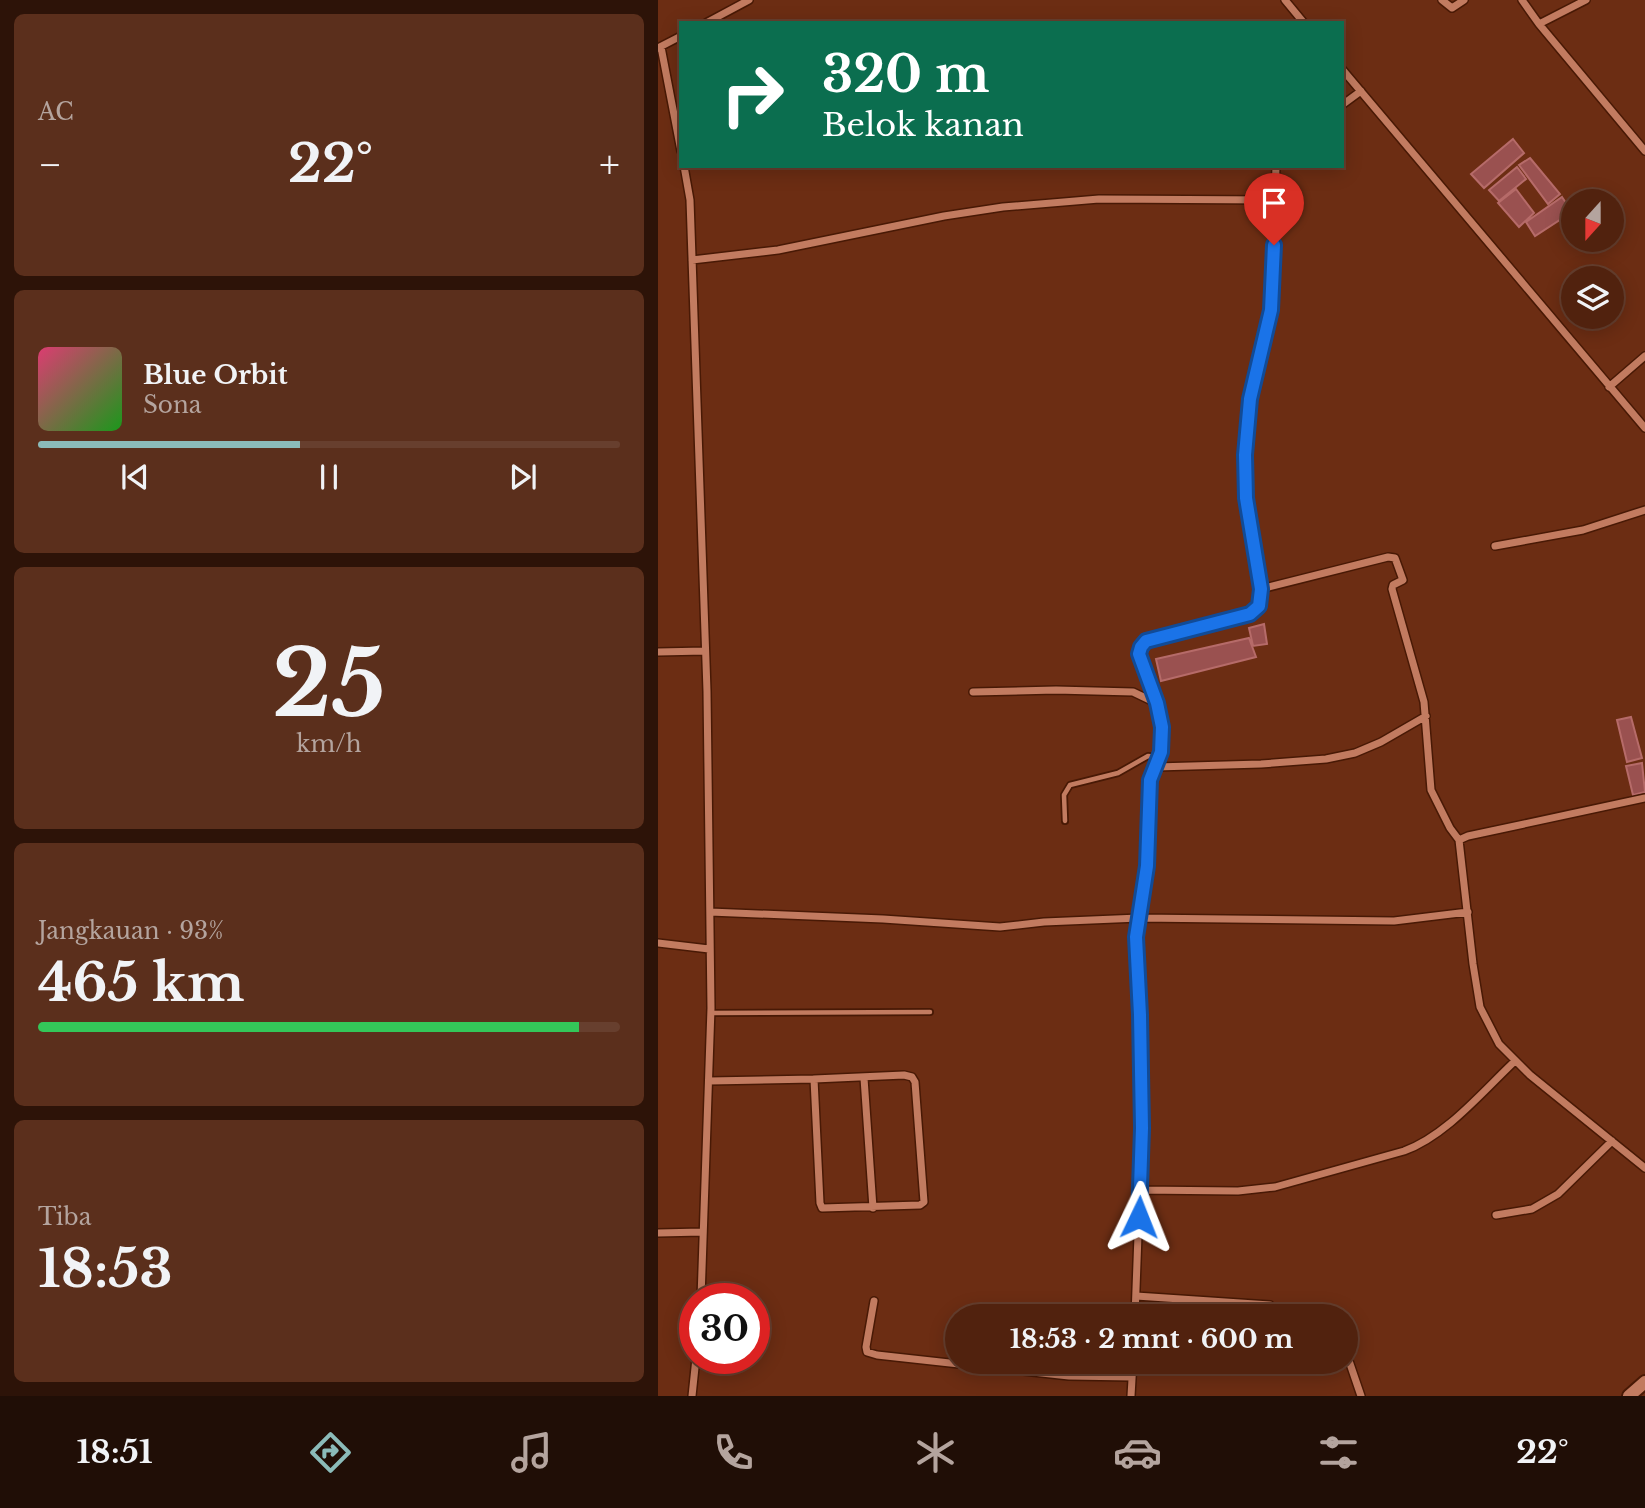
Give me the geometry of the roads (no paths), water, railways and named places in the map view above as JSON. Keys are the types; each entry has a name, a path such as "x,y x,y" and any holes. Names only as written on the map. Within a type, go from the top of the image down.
{"main road":[{"path":"1629,1396 1645,1382"}],"street":[{"path":"710,21 749,0"},
{"path":"1285,0 1302,21"},
{"path":"1442,0 1452,8 1464,0"},
{"path":"1522,0 1645,151"},
{"path":"1539,24 1586,0"},
{"path":"679,37 659,47 679,142"},
{"path":"1344,71 1645,428"},
{"path":"1344,103 1361,91"},
{"path":"684,168 690,200 705,651 710,912 711,1013 701,1283"},
{"path":"1136,1304 1142,1128 1136,937 1147,866 1150,780 1159,757 1162,727 1157,703 1139,654 1146,641 1250,614 1259,606 1261,589 1246,498 1245,455 1250,399 1271,310 1276,168"},
{"path":"692,260 788,249 984,209 1099,199 1275,200"},
{"path":"1609,387 1645,356"},
{"path":"1495,546 1583,530 1645,510"},
{"path":"1261,589 1388,557 1395,558 1403,580 1393,585 1392,589 1426,716 1433,796 1459,841 1480,1007 1499,1044 1515,1060 1645,1168"},
{"path":"658,652 705,651"},
{"path":"974,692 1133,692 1157,703"},
{"path":"1156,767 1261,764 1355,754 1426,716"},
{"path":"1459,841 1468,836 1645,798"},
{"path":"710,912 1000,927 1044,922 1139,918 1394,921 1468,912"},
{"path":"658,943 709,949"},
{"path":"1140,1190 1238,1191 1275,1187 1404,1151 1418,1146 1440,1131 1515,1060"},
{"path":"709,1081 864,1078 904,1074 912,1077 915,1082 924,1202 920,1205 873,1208 826,1208 820,1203 814,1079"},
{"path":"864,1078 873,1208"},
{"path":"1496,1215 1532,1209 1558,1195 1612,1141"},
{"path":"658,1233 702,1232"},
{"path":"1136,1296 1255,1304"},
{"path":"874,1301 866,1347 867,1352 877,1355 1069,1376 1132,1377"},
{"path":"692,1396 694,1374"},
{"path":"1130,1396 1132,1374"},
{"path":"1353,1374 1360,1396"}],"lane":[{"path":"1066,821 1064,795 1070,785 1118,773 1148,756 1159,757"},
{"path":"711,1013 930,1012"}]}
